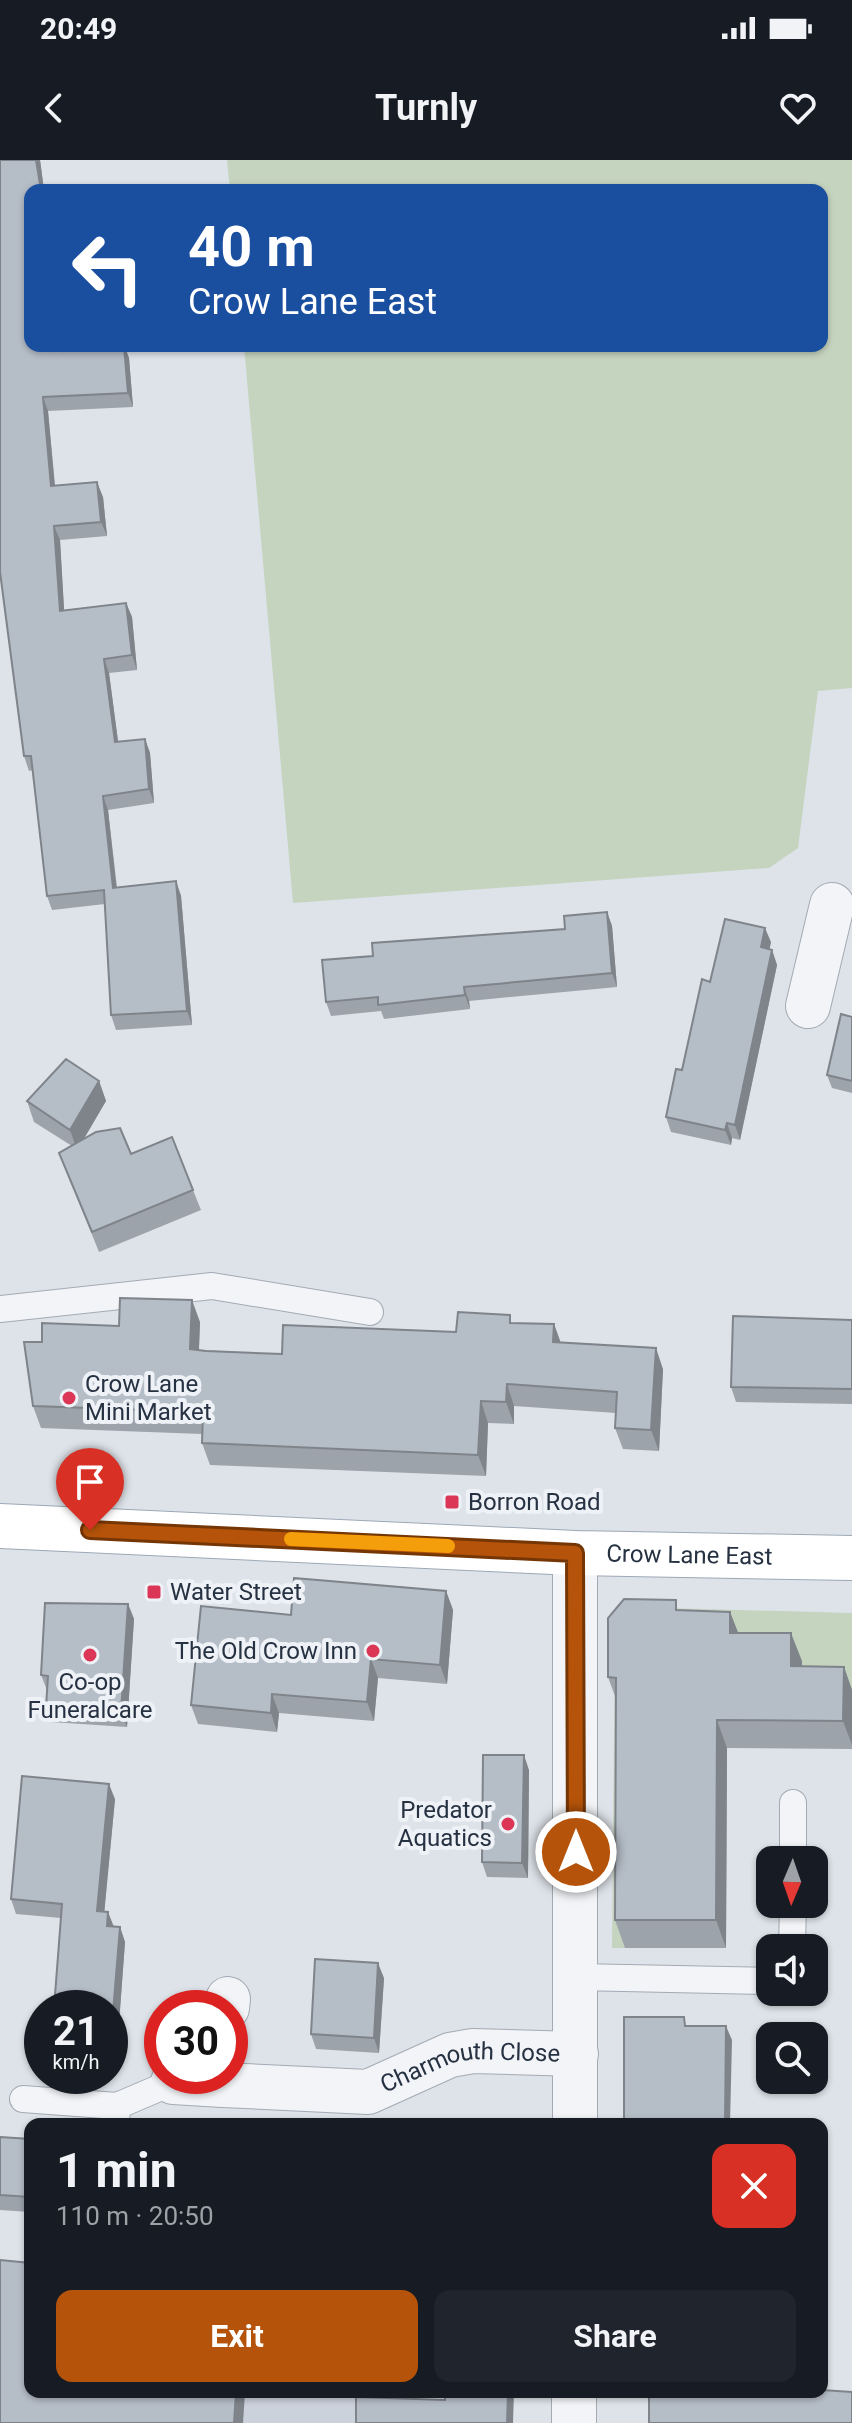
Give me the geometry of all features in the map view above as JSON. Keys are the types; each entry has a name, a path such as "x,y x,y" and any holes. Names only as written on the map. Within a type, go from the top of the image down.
{"main road":[{"name":"Crow Lane East","path":"0,1526 575,1553 852,1558"}],"street":[{"path":"808,1006 837,955 832,905"},
{"path":"575,1553 575,2118"},
{"name":"Charmouth Close","path":"248,2082 368,2092 450,2055 473,2051 576,2054"},
{"path":"574,2398 574,2423"}],"lane":[{"path":"0,1309 212,1286 370,1312"},
{"path":"793,1803 793,1846"},
{"path":"576,1977 756,1981"},
{"path":"23,2099 116,2115 152,2094"}],"shaded area":[{"path":"0,2266 24,2367 24,2398 409,2398 408,2423 0,2423"}],"green space":[{"path":"227,160 852,160 852,688 818,691 798,848 769,868 293,903 245,352 828,352 828,184 229,184"},
{"path":"664,1608 852,1613 852,1695 740,1661 625,1948 612,1948 615,1633"}],"building":[{"path":"0,160 36,160 40,184 24,184 24,352 125,352 128,393 43,397 51,486 97,482 101,522 54,526 60,611 126,603 132,655 104,659 115,742 145,739 149,789 103,796 113,888 176,881 187,1011 111,1015 104,890 47,896 31,756 24,756 0,572"},
{"path":"607,912 612,973 464,987 465,995 378,1005 378,997 326,1002 322,960 373,956 372,943 565,929 564,916"},
{"path":"725,919 765,928 761,947 772,950 735,1125 727,1123 725,1130 666,1117 676,1069 682,1070 702,979 710,982"},
{"path":"841,1014 852,1017 852,1081 827,1075"},
{"path":"66,1059 99,1081 70,1130 27,1101"},
{"path":"120,1128 131,1154 172,1137 193,1190 92,1232 59,1153 96,1132"},
{"path":"120,1298 192,1300 190,1349 206,1351 282,1354 283,1325 456,1332 458,1312 510,1315 510,1323 554,1324 553,1342 656,1348 651,1430 615,1428 617,1392 507,1384 506,1402 481,1401 478,1455 202,1443 203,1412 33,1406 24,1342 42,1342 42,1323 119,1326"},
{"path":"733,1316 852,1320 852,1389 731,1387"},
{"path":"294,1578 446,1591 440,1665 371,1659 367,1702 272,1694 271,1713 191,1705 201,1606 291,1615"},
{"path":"624,1599 676,1600 676,1610 730,1612 730,1633 791,1633 791,1666 844,1667 843,1721 717,1720 716,1920 615,1920 616,1678 608,1677 608,1618"},
{"name":"Co-op Funeralcare","path":"45,1603 128,1604 121,1712 46,1707 48,1676 41,1675"},
{"name":"Predator Aquatics","path":"483,1755 524,1755 522,1863 482,1862"},
{"path":"22,1776 109,1784 97,1911 108,1912 107,1926 120,1927 115,1990 55,1990 62,1904 11,1899"},
{"path":"315,1959 378,1963 374,2038 311,2034"},
{"path":"624,2017 684,2017 685,2026 726,2026 725,2118 624,2118"},
{"path":"0,2137 24,2139 24,2197 0,2195"},
{"path":"0,2260 24,2262 24,2398 236,2398 234,2423 0,2423"},
{"path":"828,2390 852,2392 852,2423 649,2423 649,2398 828,2398"},
{"path":"356,2398 508,2398 507,2423 356,2423"}],"slow traffic":[{"path":"291,1539 448,1546"}],"place":[{"name":"Crow Lane Mini Market","path":"69,1398"},
{"name":"Borron Road","path":"452,1502"},
{"name":"Water Street","path":"154,1592"},
{"name":"The Old Crow Inn","path":"373,1651"},
{"name":"Co-op Funeralcare","path":"90,1655"},
{"name":"Predator Aquatics","path":"508,1824"}],"route":[{"path":"90,1530 575,1553 576,1852"}]}
